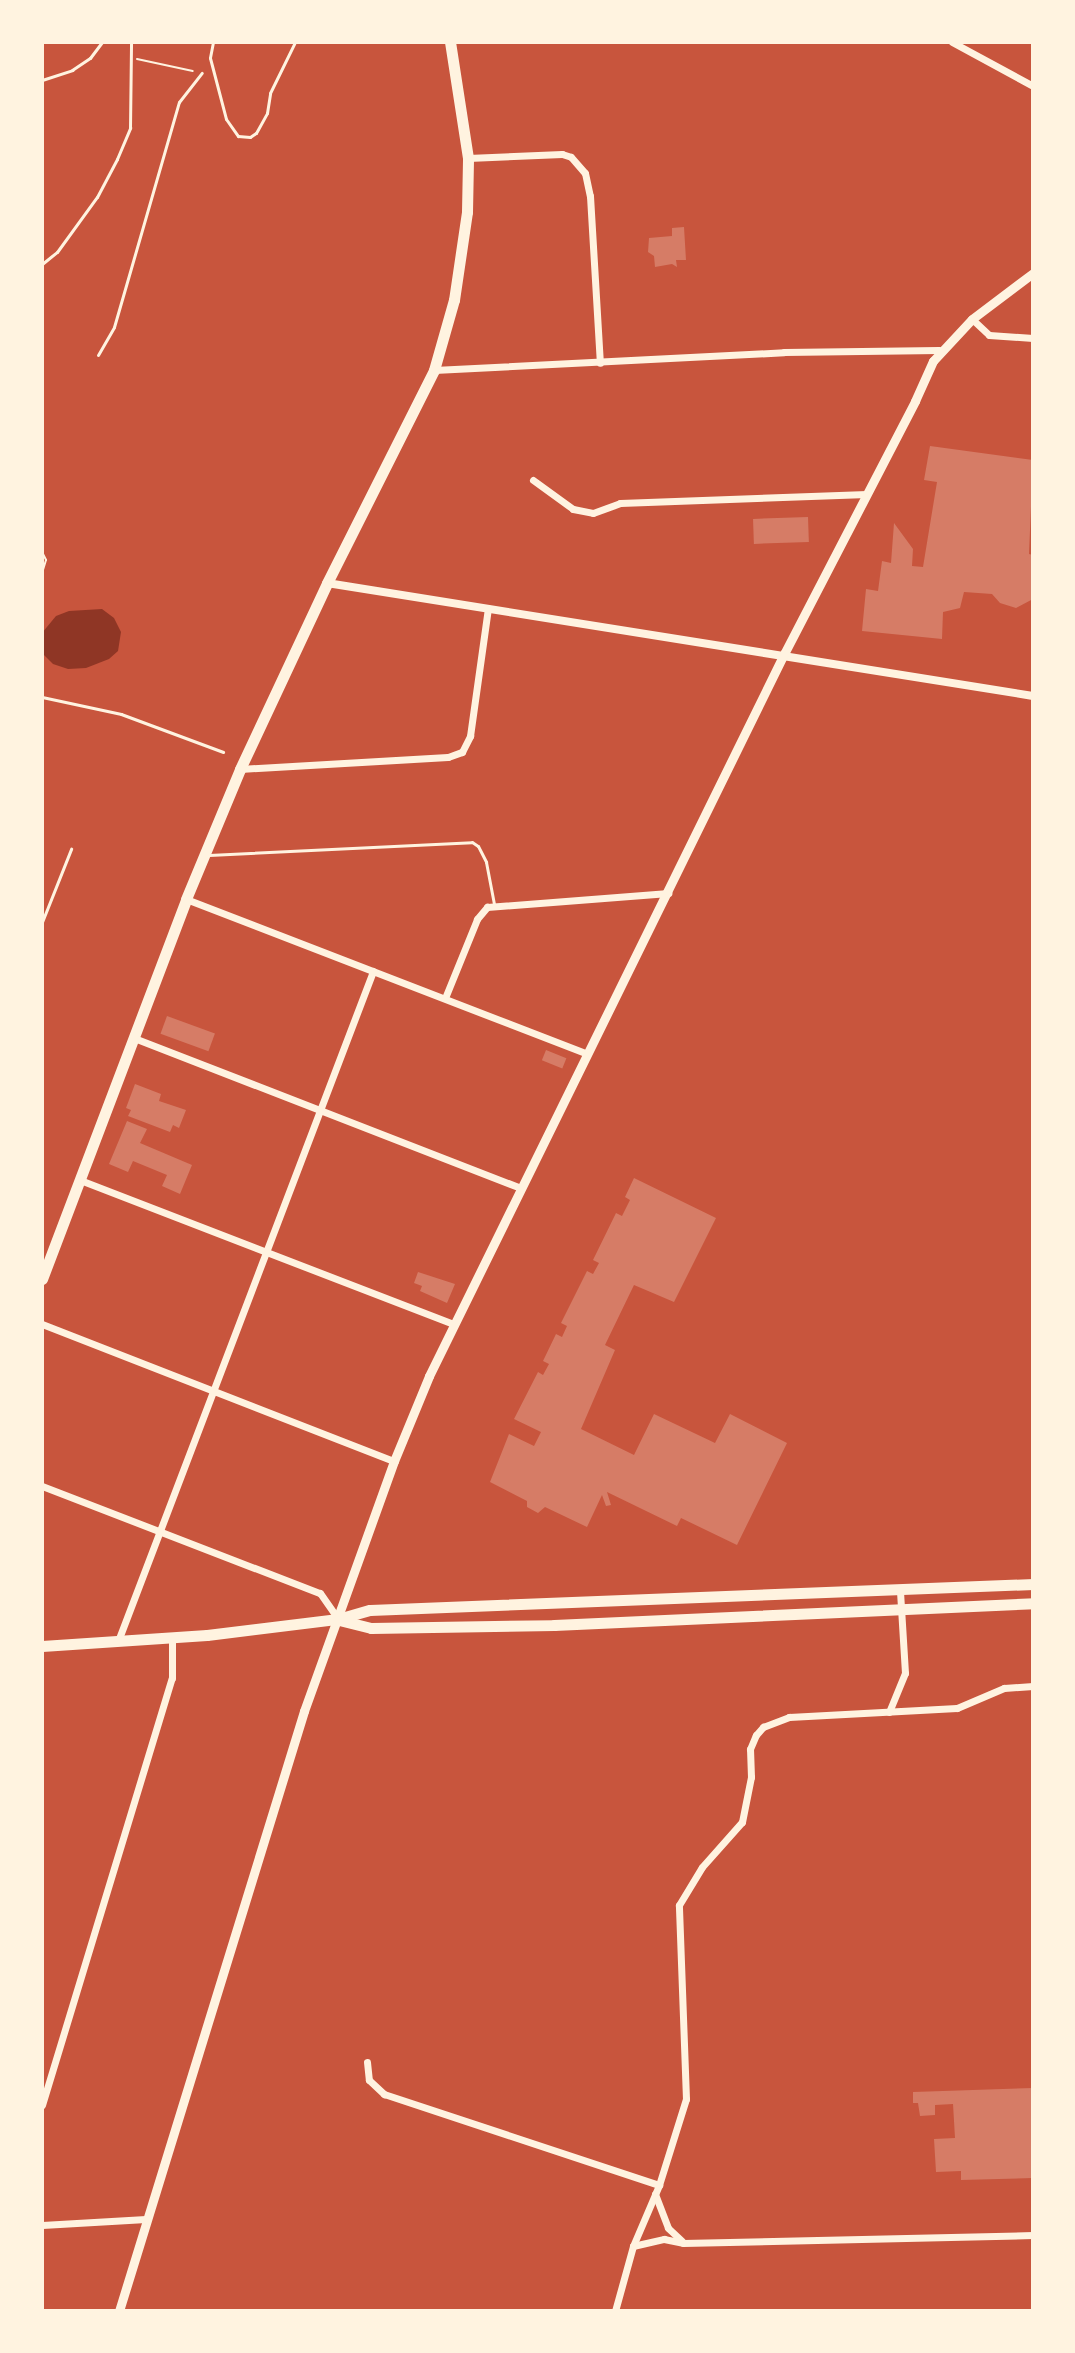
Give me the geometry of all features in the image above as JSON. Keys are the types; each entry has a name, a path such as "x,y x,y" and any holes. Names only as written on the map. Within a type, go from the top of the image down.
{"main road":[{"path":"42,1279 186,899 240,769 327,583 434,370 454,300 465,242 468,158 450,42"},
{"path":"119,2311 249,1880 323,1653 394,1461 454,1324 784,654 939,350 972,319 1033,273"},
{"path":"42,1647 172,1638 338,1619 370,1610 1033,1584"},
{"path":"338,1619 371,1628 386,1628 901,1611 1033,1603"}],"street":[{"path":"952,42 1033,86"},
{"path":"468,158 562,154 571,157 585,173 590,196 600,363"},
{"path":"972,319 989,335 1033,338"},
{"path":"434,370 784,352 939,350"},
{"path":"533,480 573,509 593,513 620,503 867,494"},
{"path":"327,583 1033,696"},
{"path":"240,769 448,757 462,752 470,736 488,608"},
{"path":"445,998 477,919 494,904 668,893"},
{"path":"186,899 587,1054"},
{"path":"118,1641 373,971"},
{"path":"134,1038 521,1188"},
{"path":"80,1180 454,1324"},
{"path":"42,1324 394,1461"},
{"path":"42,1486 320,1593 338,1619"},
{"path":"889,1712 905,1673 900,1591"},
{"path":"42,2105 172,1678 172,1638"},
{"path":"615,2311 633,2246 659,2185 686,2099 679,1905 704,1865 742,1822 751,1777 750,1749 756,1735 763,1727 789,1717 957,1708 1004,1688 1033,1686"},
{"path":"367,2062 369,2080 384,2094 659,2185"},
{"path":"655,2194 668,2228 683,2243"},
{"path":"42,2225 146,2219"},
{"path":"633,2246 664,2239 683,2243 1033,2235"}],"lane":[{"path":"42,80 72,70 90,58 102,42"},
{"path":"42,264 57,252 97,197 130,128 131,42"},
{"path":"213,42 210,58 226,119 238,136 250,137 256,133 267,113 270,93 295,42"},
{"path":"98,355 114,327 179,102 202,73"},
{"path":"42,697 121,714 223,752"},
{"path":"206,855 472,842 478,846 486,862 494,904"},
{"path":"42,922 71,849"}],"path":[{"path":"131,58 202,73"},
{"path":"42,552 46,560 42,573"}],"shaded area":[{"path":"102,609 114,618 121,632 118,651 109,659 86,668 68,669 53,664 42,653 42,633 56,616 69,611"}],"building":[{"path":"684,227 686,260 676,260 677,267 672,264 655,267 654,256 648,252 649,238 672,236 672,228"},
{"path":"930,446 1033,460 1029,554 1033,555 1033,599 1016,608 1000,603 992,594 964,592 960,608 943,612 942,639 862,631 866,589 878,591 882,561 891,563 894,523 913,549 912,566 923,567 937,482 924,480"},
{"path":"808,517 809,542 754,544 753,519"},
{"path":"167,1016 215,1033 208,1051 161,1034"},
{"path":"546,1050 566,1058 562,1068 542,1060"},
{"path":"135,1084 161,1094 159,1101 186,1110 179,1128 173,1125 170,1132 128,1116 131,1110 126,1108"},
{"path":"127,1121 147,1129 140,1143 192,1165 180,1194 162,1186 167,1175 133,1161 128,1172 109,1164"},
{"path":"634,1178 716,1218 674,1302 634,1285 605,1345 615,1350 581,1429 634,1455 654,1414 715,1443 730,1414 787,1443 737,1545 681,1518 677,1526 607,1492 611,1505 606,1506 602,1495 587,1527 545,1507 538,1513 527,1507 527,1501 490,1482 509,1434 534,1446 541,1432 514,1419 538,1372 543,1375 549,1364 543,1361 556,1334 562,1337 567,1326 561,1323 587,1271 593,1274 599,1263 593,1260 616,1213 622,1216 630,1200 625,1197"},
{"path":"418,1272 455,1284 447,1303 420,1291 422,1286 414,1283"},
{"path":"1033,2088 1033,2178 961,2180 961,2171 936,2172 934,2139 955,2138 953,2104 935,2105 935,2115 920,2116 918,2103 913,2103 913,2092"}]}
